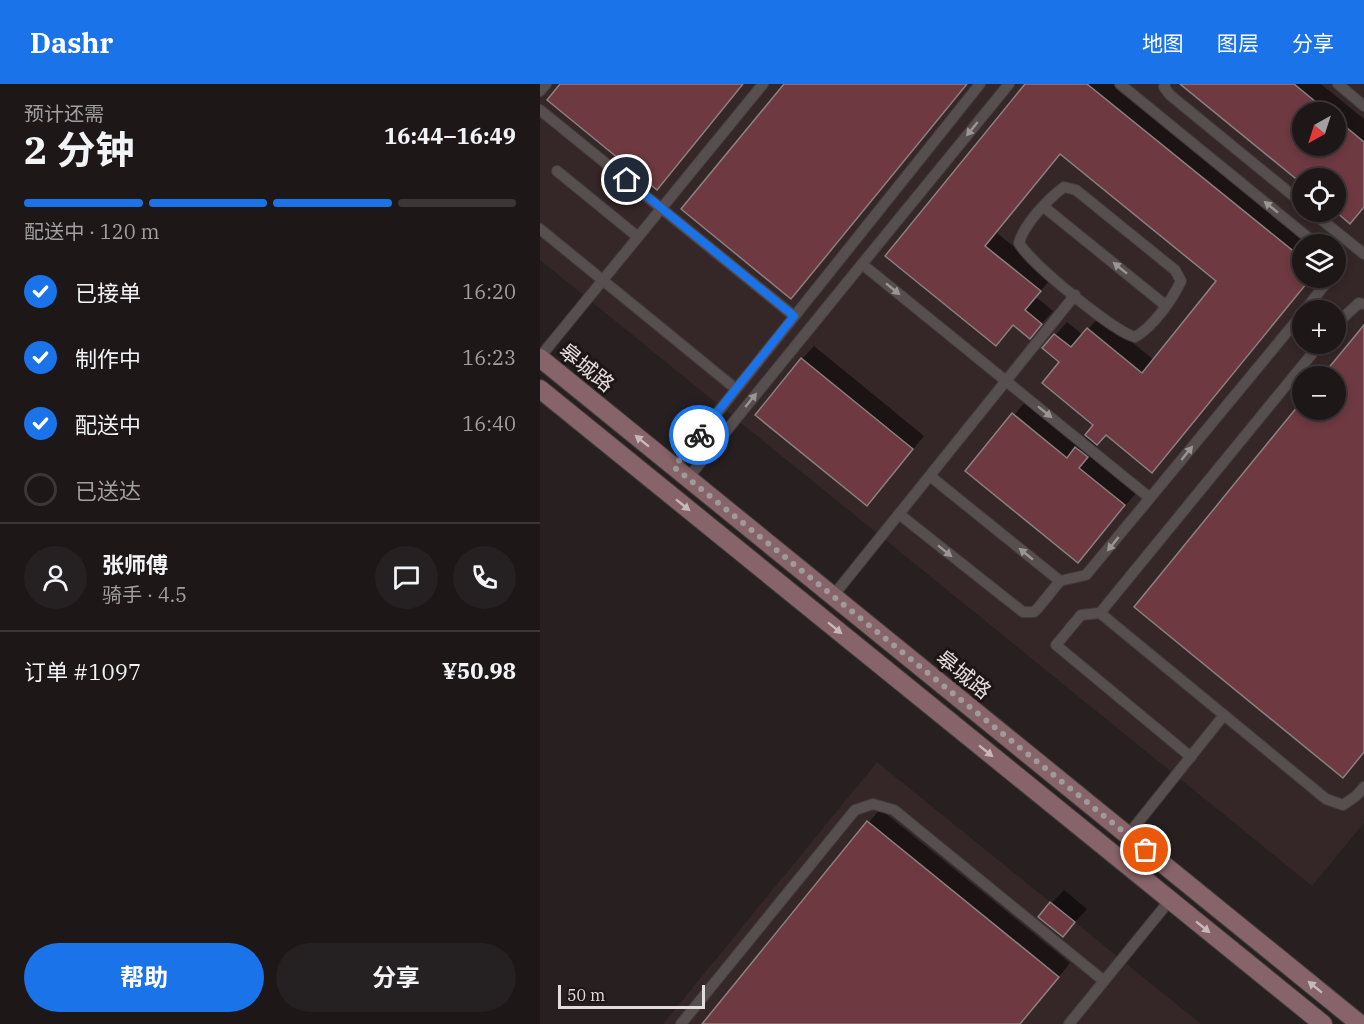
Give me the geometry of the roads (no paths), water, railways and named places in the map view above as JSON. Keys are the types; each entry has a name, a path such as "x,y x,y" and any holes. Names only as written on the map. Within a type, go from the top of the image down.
{"main road":[{"name":"皋城路","path":"540,357 1360,1024"},
{"path":"540,389 1323,1024"}],"lane":[{"path":"540,91 546,84"},
{"path":"540,357 763,84"},
{"path":"681,472 736,389 980,84"},
{"path":"681,472 862,264 1009,84"},
{"path":"1120,84 1304,234"},
{"path":"1165,84 1164,87 1170,95 1292,195"},
{"path":"1338,84 1364,106"},
{"path":"540,110 794,316"},
{"path":"557,171 638,237"},
{"path":"1064,187 1076,190 1175,270 1181,281 1166,305 1143,332 1135,337 1123,334 1025,254 1019,243 1021,234 1044,207 1064,187"},
{"path":"1044,207 1166,305"},
{"path":"1326,222 1362,247"},
{"path":"540,229 736,389"},
{"path":"862,264 1150,498"},
{"path":"1313,300 1322,288"},
{"path":"833,596 1076,295"},
{"path":"1346,315 1359,303 1364,304"},
{"path":"899,514 1023,612 1034,612 1060,582 1086,575 1292,325"},
{"path":"1191,757 1056,645 1081,615 1100,613 1312,354"},
{"path":"930,476 1060,582"},
{"path":"1100,613 1326,799 1343,805 1364,787"},
{"path":"1128,835 1224,715"},
{"path":"681,1024 855,810 873,804 894,810 1104,981"},
{"path":"1069,1024 1170,900"}]}
